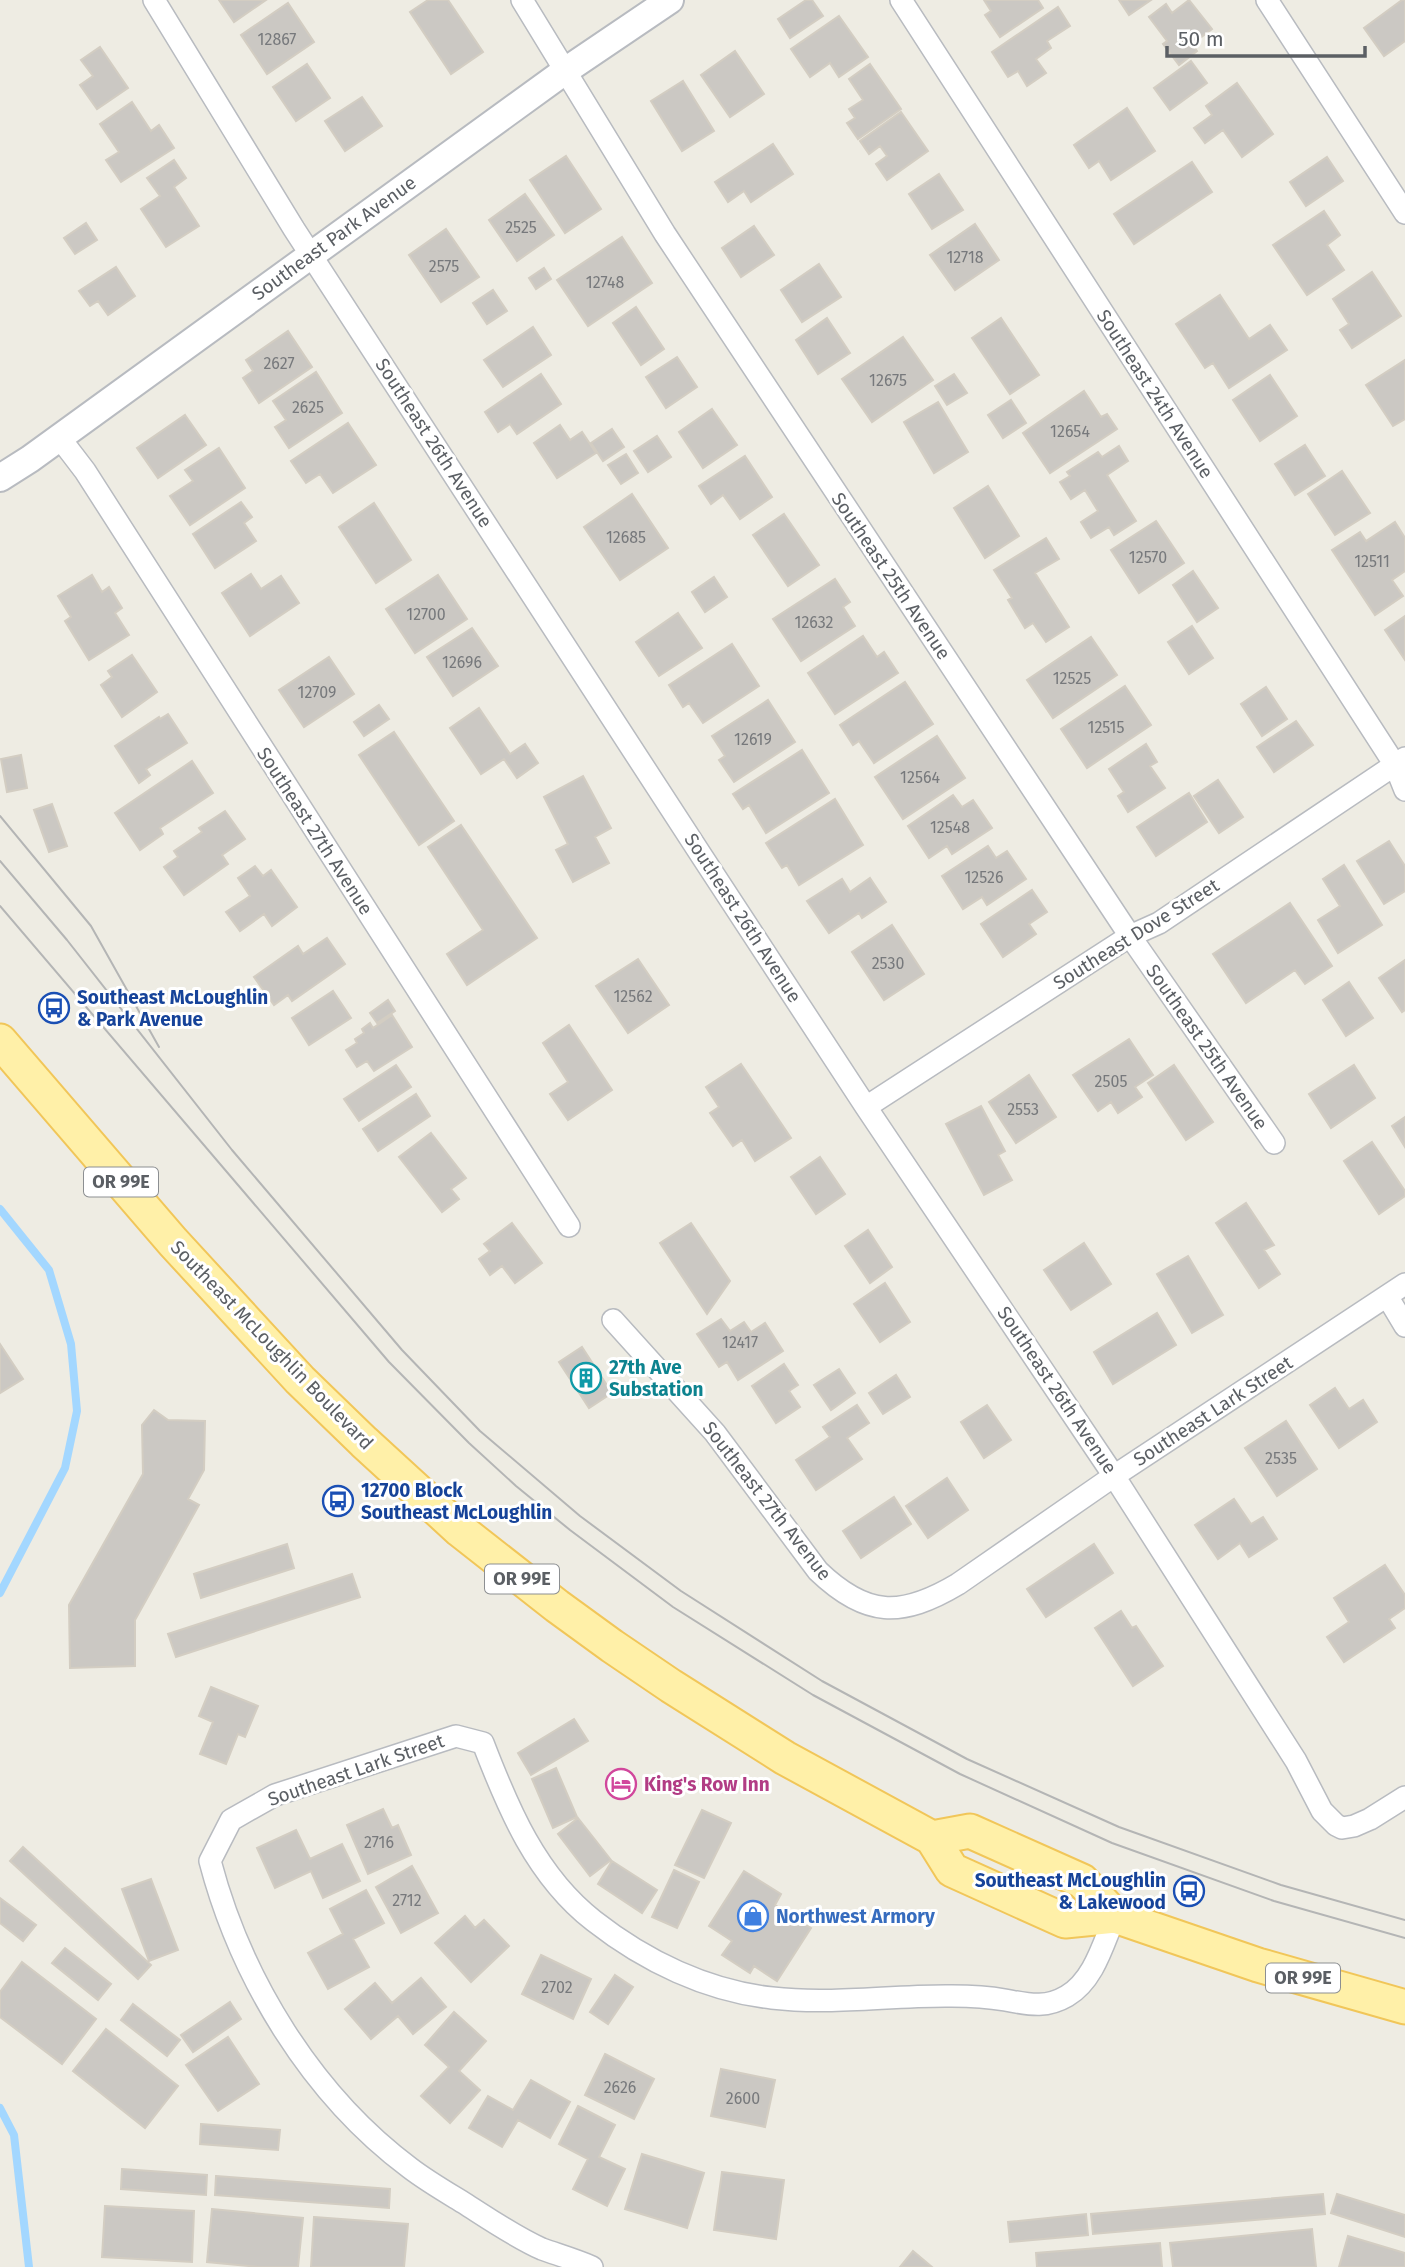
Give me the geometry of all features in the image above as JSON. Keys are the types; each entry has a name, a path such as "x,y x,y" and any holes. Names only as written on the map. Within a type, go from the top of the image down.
{"main road":[{"name":"Southeast McLoughlin Boulevard","path":"0,1041 173,1242 258,1336 363,1443 460,1530 557,1606 671,1686 785,1758 932,1838 952,1870 1065,1921 1115,1916 1258,1965 1405,2007"}],"street":[{"name":"Southeast 26th Avenue","path":"154,0 311,254 866,1107 1114,1476 1296,1760 1322,1811 1329,1820 1342,1828 1361,1824 1405,1797"},
{"name":"Southeast 25th Avenue","path":"522,0 555,50 664,234 1130,936 1274,1143"},
{"name":"Southeast Park Avenue","path":"0,478 565,71 670,0"},
{"name":"Southeast 24th Avenue","path":"901,0 1400,761 1405,790"},
{"path":"1268,0 1405,214"},
{"name":"Southeast 27th Avenue","path":"59,438 85,471 569,1226"},
{"name":"Southeast Dove Street","path":"866,1107 1130,936 1159,923 1400,761"},
{"name":"Southeast Lark Street","path":"873,1607 916,1605 938,1596 1405,1284"},
{"path":"1387,1296 1405,1326"},
{"name":"Southeast 27th Avenue","path":"612,1320 715,1433 818,1571 836,1589 873,1607"},
{"name":"Southeast Lark Street","path":"592,2267 541,2248 499,2226 411,2169 379,2143 320,2079 294,2045 255,1980 220,1902 210,1861 232,1819 275,1795 456,1736 483,1743 514,1819 529,1845 565,1894 591,1919 634,1948 687,1976 732,1991 773,1998 809,2000 953,1996 1042,2006 1066,1996 1083,1982 1093,1969 1115,1916"}],"building":[{"path":"219,0 266,0 234,22"},
{"path":"428,0 448,0 483,52 451,74 410,12"},
{"path":"806,0 812,0 823,16 790,38 778,19"},
{"path":"984,0 1038,0 1043,8 1000,37 985,15 991,11"},
{"path":"1119,0 1151,0 1129,15"},
{"path":"1189,0 1212,29 1192,44 1197,51 1179,65 1163,44 1167,41 1149,17 1166,4 1172,13"},
{"path":"1405,0 1405,41 1384,56 1364,28"},
{"path":"288,3 314,42 267,74 241,35"},
{"path":"1058,7 1070,26 1047,41 1051,48 1036,59 1046,73 1027,86 1018,71 1008,77 992,52"},
{"path":"839,16 868,57 839,77 830,63 810,77 791,49"},
{"path":"100,47 128,88 97,109 80,85 93,76 81,60"},
{"path":"735,51 764,94 730,117 701,75"},
{"path":"1191,61 1207,83 1170,110 1154,88"},
{"path":"307,64 330,98 296,121 273,87"},
{"path":"870,64 901,109 858,139 847,123 855,118 849,109 863,100 849,79"},
{"path":"683,81 714,131 682,151 651,101"},
{"path":"1237,83 1273,134 1242,157 1223,130 1205,143 1194,128 1212,115 1206,106"},
{"path":"362,97 382,126 345,151 325,121"},
{"path":"132,102 151,131 159,125 174,148 121,182 106,160 119,152 100,124"},
{"path":"1127,108 1155,151 1111,180 1099,161 1089,168 1074,145"},
{"path":"901,112 928,151 887,180 876,164 887,156 880,146 869,154 860,141"},
{"path":"773,144 793,174 751,202 744,191 728,202 715,182"},
{"path":"566,156 601,209 565,233 530,180"},
{"path":"1327,157 1343,181 1306,206 1290,182"},
{"path":"174,160 186,178 174,187 199,226 166,247 141,209 160,196 147,178"},
{"path":"1192,162 1212,192 1134,244 1114,214"},
{"path":"939,174 963,210 932,229 909,194"},
{"path":"525,194 554,235 517,261 489,220"},
{"path":"1324,211 1340,235 1327,245 1344,270 1307,295 1273,245"},
{"path":"86,223 97,240 75,254 64,238"},
{"path":"975,224 999,260 955,290 930,255"},
{"path":"754,226 774,255 741,277 722,248"},
{"path":"446,229 479,277 441,302 409,255"},
{"path":"622,237 652,283 588,326 557,280"},
{"path":"819,264 841,297 802,322 781,290"},
{"path":"116,267 135,296 108,315 98,301 90,306 79,291"},
{"path":"544,268 551,279 536,289 529,278"},
{"path":"1372,272 1401,316 1352,348 1340,330 1349,324 1333,299"},
{"path":"493,290 507,311 487,324 473,303"},
{"path":"1220,295 1249,339 1270,325 1287,350 1229,388 1213,363 1205,368 1176,324"},
{"path":"636,307 664,349 641,365 613,323"},
{"path":"827,318 850,353 818,374 796,340"},
{"path":"1001,318 1039,375 1010,394 972,338"},
{"path":"533,327 551,355 503,387 484,360"},
{"path":"288,331 312,367 259,403 243,378 253,371 246,360"},
{"path":"903,337 933,380 872,422 842,379"},
{"path":"677,357 697,387 666,408 646,377"},
{"path":"1405,360 1405,419 1393,426 1366,385"},
{"path":"316,372 342,413 289,448 275,427 286,420 273,401"},
{"path":"541,374 561,404 517,434 510,424 498,432 485,412"},
{"path":"954,374 967,393 947,405 935,386"},
{"path":"1270,375 1297,416 1260,441 1233,400"},
{"path":"1084,391 1101,417 1107,414 1117,429 1050,473 1023,433"},
{"path":"1011,400 1026,423 1003,438 988,415"},
{"path":"938,402 968,452 934,473 904,422"},
{"path":"712,409 737,445 703,468 679,432"},
{"path":"185,415 206,445 158,478 137,448"},
{"path":"348,423 376,465 333,493 320,474 306,483 291,461"},
{"path":"560,425 570,440 582,432 596,453 557,478 534,443"},
{"path":"612,429 624,447 603,461 591,443"},
{"path":"657,436 671,457 648,472 634,451"},
{"path":"1305,445 1325,476 1295,495 1275,464"},
{"path":"1119,446 1128,461 1107,475 1136,521 1114,535 1109,527 1091,538 1081,522 1098,511 1085,490 1071,499 1060,482 1070,476 1067,472 1098,452 1102,457"},
{"path":"219,448 245,488 190,525 170,496 193,481 185,470"},
{"path":"626,454 638,473 621,484 608,465"},
{"path":"745,456 772,497 740,519 723,495 711,504 699,486"},
{"path":"1342,471 1370,513 1335,535 1308,494"},
{"path":"988,486 1019,536 985,558 954,508"},
{"path":"632,494 668,548 620,580 584,527"},
{"path":"241,502 252,517 244,523 256,541 215,568 193,534"},
{"path":"374,503 411,560 376,583 339,527"},
{"path":"784,514 819,565 788,586 753,535"},
{"path":"1156,521 1184,563 1139,593 1111,550"},
{"path":"1395,522 1405,538 1405,571 1392,580 1403,596 1375,615 1332,550 1360,532 1366,541"},
{"path":"1046,538 1059,559 1035,573 1069,627 1046,642 1033,623 1025,628 1008,600 1012,598 994,570"},
{"path":"1193,571 1218,608 1197,622 1173,585"},
{"path":"251,574 261,589 281,576 299,603 250,636 222,593"},
{"path":"92,575 102,592 109,587 122,608 115,613 129,635 89,660 65,621 71,617 58,596"},
{"path":"438,575 467,619 415,653 386,609"},
{"path":"714,577 727,597 705,612 692,592"},
{"path":"835,579 850,602 843,607 855,626 801,661 773,619"},
{"path":"678,613 702,648 659,676 636,642"},
{"path":"1405,616 1405,660 1385,630"},
{"path":"1192,626 1213,658 1189,674 1168,642"},
{"path":"472,628 498,666 453,696 427,657"},
{"path":"863,636 877,657 884,652 898,673 835,714 808,673"},
{"path":"1091,637 1117,675 1053,718 1027,680"},
{"path":"732,644 759,686 703,723 689,703 683,707 669,685"},
{"path":"132,655 157,692 122,717 101,685 112,677 108,671"},
{"path":"329,657 354,694 304,727 279,690"},
{"path":"905,682 933,724 874,763 859,741 853,745 840,725"},
{"path":"1125,686 1151,725 1087,768 1061,729"},
{"path":"1266,687 1287,719 1262,736 1241,704"},
{"path":"768,700 795,742 734,782 719,760 725,756 712,736"},
{"path":"379,705 389,719 364,736 354,722"},
{"path":"479,708 510,754 525,744 538,763 517,778 504,759 481,774 450,728"},
{"path":"168,714 187,743 146,769 150,775 139,783 115,746"},
{"path":"1296,721 1313,745 1274,772 1257,747"},
{"path":"394,732 454,821 419,845 359,755"},
{"path":"937,736 965,778 903,819 875,777"},
{"path":"1146,744 1157,762 1150,766 1165,788 1128,812 1118,796 1124,792 1109,769"},
{"path":"802,750 829,793 766,833 749,805 743,809 733,794"},
{"path":"21,755 27,788 7,792 1,759"},
{"path":"192,761 213,793 160,828 163,834 140,850 115,813"},
{"path":"583,776 611,828 595,837 609,863 573,882 556,850 568,844 544,797"},
{"path":"1218,780 1243,817 1219,833 1194,796"},
{"path":"1189,793 1207,822 1156,856 1137,827"},
{"path":"953,795 962,807 973,800 992,828 952,854 947,846 929,858 908,826"},
{"path":"835,799 863,845 799,885 787,865 782,868 766,843"},
{"path":"52,804 67,846 49,852 34,810"},
{"path":"225,811 245,839 222,855 228,864 184,895 164,867 178,857 174,851 202,832 199,828"},
{"path":"461,825 537,938 467,985 447,954 483,930 428,847"},
{"path":"1389,841 1405,866 1405,891 1384,904 1357,861"},
{"path":"988,846 996,858 1007,851 1026,879 987,905 982,897 963,909 942,876"},
{"path":"1344,865 1382,925 1338,953 1318,920 1340,906 1323,879"},
{"path":"255,866 263,876 271,870 297,907 272,926 264,914 240,931 226,912 250,896 238,878"},
{"path":"870,878 886,902 862,918 859,913 829,933 807,901 842,879 850,892"},
{"path":"1032,890 1047,912 1029,924 1036,934 1003,957 981,924"},
{"path":"1290,903 1332,966 1305,984 1295,970 1246,1003 1213,954"},
{"path":"892,925 924,974 884,1000 852,952"},
{"path":"327,938 345,964 292,1001 288,995 274,1005 254,977 298,946 303,954"},
{"path":"638,959 669,1005 628,1033 596,986"},
{"path":"1405,960 1405,1010 1402,1012 1379,978"},
{"path":"1349,982 1373,1018 1346,1036 1323,1000"},
{"path":"333,991 351,1018 309,1045 292,1018"},
{"path":"388,1000 395,1011 377,1023 370,1013"},
{"path":"392,1015 412,1047 374,1071 367,1061 357,1067 346,1050 357,1043 355,1039 364,1033 362,1029 370,1023 373,1028"},
{"path":"569,1025 612,1090 568,1120 550,1094 568,1082 543,1043"},
{"path":"1129,1039 1153,1075 1135,1087 1142,1097 1118,1113 1111,1102 1098,1111 1073,1075"},
{"path":"741,1064 791,1138 755,1161 742,1140 733,1146 710,1113 719,1107 706,1087"},
{"path":"396,1065 411,1087 359,1121 344,1099"},
{"path":"1174,1065 1213,1122 1186,1140 1148,1083"},
{"path":"1354,1065 1375,1098 1331,1128 1309,1094"},
{"path":"1029,1075 1056,1117 1016,1143 989,1102"},
{"path":"416,1094 430,1116 378,1151 363,1129"},
{"path":"981,1106 1005,1151 998,1155 1012,1180 984,1195 946,1124"},
{"path":"1405,1117 1405,1147 1392,1126"},
{"path":"431,1133 466,1178 451,1189 459,1199 442,1212 399,1157"},
{"path":"1372,1142 1405,1191 1405,1196 1379,1214 1344,1161"},
{"path":"820,1157 845,1194 816,1214 791,1177"},
{"path":"1246,1203 1274,1245 1264,1250 1280,1274 1259,1288 1216,1223"},
{"path":"512,1223 542,1263 515,1283 502,1266 490,1275 479,1259 490,1251 484,1244"},
{"path":"691,1223 730,1281 707,1314 660,1243"},
{"path":"868,1230 892,1267 870,1283 845,1246"},
{"path":"1084,1243 1111,1284 1071,1310 1044,1270"},
{"path":"1188,1256 1223,1315 1192,1333 1157,1274"},
{"path":"885,1283 910,1322 880,1342 854,1304"},
{"path":"1157,1313 1176,1345 1113,1384 1094,1352"},
{"path":"721,1319 730,1331 744,1322 751,1332 765,1323 783,1351 738,1380 727,1362 719,1367 697,1334"},
{"path":"0,1344 23,1379 0,1393"},
{"name":"27th Ave Substation","path":"582,1347 612,1393 589,1408 559,1362"},
{"path":"784,1364 798,1385 789,1391 800,1407 776,1423 752,1386"},
{"path":"839,1369 855,1393 831,1410 814,1385"},
{"path":"896,1375 910,1397 883,1414 869,1393"},
{"path":"1335,1388 1349,1409 1363,1400 1377,1422 1339,1448 1310,1405"},
{"path":"857,1405 869,1423 847,1438 862,1459 816,1490 796,1460 830,1437 823,1427"},
{"path":"987,1405 1011,1440 984,1458 961,1422"},
{"path":"154,1410 168,1420 205,1421 204,1470 188,1499 199,1505 135,1620 135,1666 70,1668 69,1605 143,1474 142,1425"},
{"path":"1286,1421 1317,1469 1277,1496 1245,1448"},
{"path":"947,1478 968,1510 928,1538 906,1506"},
{"path":"894,1497 911,1524 861,1558 843,1531"},
{"path":"1234,1499 1251,1524 1263,1517 1277,1539 1249,1557 1240,1543 1218,1559 1195,1525"},
{"path":"287,1544 294,1568 201,1598 194,1574"},
{"path":"1094,1544 1113,1573 1046,1617 1027,1589"},
{"path":"1385,1565 1405,1595 1405,1608 1389,1619 1395,1628 1344,1662 1327,1637 1349,1622 1334,1598"},
{"path":"352,1574 360,1597 176,1657 168,1634"},
{"path":"1121,1611 1132,1628 1136,1626 1163,1666 1133,1686 1095,1628"},
{"path":"211,1687 258,1706 245,1737 238,1734 226,1764 200,1754 213,1722 199,1716"},
{"path":"574,1719 588,1741 531,1775 518,1753"},
{"path":"556,1768 577,1817 553,1828 532,1779"},
{"path":"383,1809 392,1828 398,1825 411,1855 368,1874 347,1825"},
{"path":"702,1810 731,1823 704,1878 675,1865"},
{"path":"578,1818 611,1860 590,1876 558,1834"},
{"path":"296,1830 310,1859 342,1844 360,1881 323,1898 311,1871 275,1888 257,1848"},
{"path":"23,1847 151,1965 138,1979 10,1861"},
{"path":"612,1861 657,1890 642,1913 598,1884"},
{"path":"412,1866 438,1913 401,1933 376,1887"},
{"path":"674,1870 699,1882 677,1928 652,1917"},
{"name":"Northwest Armory","path":"744,1871 781,1894 775,1905 811,1928 777,1981 754,1966 750,1973 722,1955 732,1941 709,1926"},
{"path":"151,1879 178,1950 149,1961 122,1889"},
{"path":"366,1890 384,1923 353,1939 369,1967 328,1989 308,1953 343,1934 330,1909"},
{"path":"0,1898 36,1925 23,1941 0,1923"},
{"path":"465,1916 475,1928 484,1920 509,1946 471,1982 435,1943"},
{"path":"65,1948 111,1984 98,2000 52,1963"},
{"path":"541,1955 591,1979 573,2019 522,1994"},
{"path":"22,1962 96,2019 62,2064 0,2017 0,1992"},
{"path":"615,1975 633,1987 608,2024 590,2012"},
{"path":"421,1978 446,2007 413,2034 398,2016 371,2039 345,2009 375,1983 392,2003"},
{"path":"230,2002 241,2019 193,2052 181,2035"},
{"path":"133,2004 180,2040 167,2056 121,2020"},
{"path":"454,2012 486,2041 459,2071 480,2090 450,2123 421,2096 449,2067 425,2045"},
{"path":"106,2029 178,2086 145,2128 73,2071"},
{"path":"228,2037 259,2084 218,2111 186,2065"},
{"path":"605,2054 654,2079 634,2119 585,2095"},
{"path":"721,2069 775,2080 765,2127 711,2116"},
{"path":"531,2080 570,2102 550,2138 518,2120 502,2147 469,2128 488,2096 513,2110"},
{"path":"578,2106 615,2125 599,2157 625,2169 607,2206 573,2189 588,2159 559,2144"},
{"path":"201,2124 280,2130 278,2150 200,2144"},
{"path":"642,2154 704,2173 687,2228 625,2209"},
{"path":"122,2169 207,2175 206,2195 121,2189"},
{"path":"722,2172 784,2180 776,2239 714,2230"},
{"path":"216,2176 390,2189 389,2208 215,2195"},
{"path":"1323,2194 1325,2214 1093,2234 1091,2214"},
{"path":"1337,2194 1405,2215 1405,2237 1331,2213"},
{"path":"105,2206 194,2211 192,2262 102,2257"},
{"path":"212,2209 303,2218 298,2267 259,2267 207,2262"},
{"path":"1086,2214 1088,2235 1010,2242 1008,2222"},
{"path":"314,2217 408,2224 404,2267 311,2267"},
{"path":"1312,2229 1316,2267 1173,2267 1170,2243"},
{"path":"1348,2236 1405,2253 1405,2267 1339,2267"},
{"path":"1160,2243 1162,2267 1037,2267 1036,2253"},
{"path":"913,2251 932,2267 900,2267"}],"waterway":[{"path":"0,1209 49,1270 71,1344 77,1411 65,1468 0,1593"},
{"path":"0,2108 14,2135 29,2267"}],"tram line":[{"path":"0,816 91,926 159,1047"},
{"path":"0,861 67,940 232,1150 402,1350 480,1431 580,1516 681,1591 822,1681 967,1759 1119,1827 1281,1885 1405,1920"},
{"path":"0,906 389,1362 516,1486 673,1607 813,1695 960,1774 1112,1843 1274,1901 1405,1938"}],"place":[{"name":"Southeast McLoughlin & Park Avenue","path":"54,1008"},
{"name":"27th Ave Substation","path":"586,1378"},
{"name":"12700 Block Southeast McLoughlin","path":"338,1501"},
{"name":"King's Row Inn","path":"621,1784"},
{"name":"Southeast McLoughlin & Lakewood","path":"1189,1891"},
{"name":"Northwest Armory","path":"753,1916"}]}
